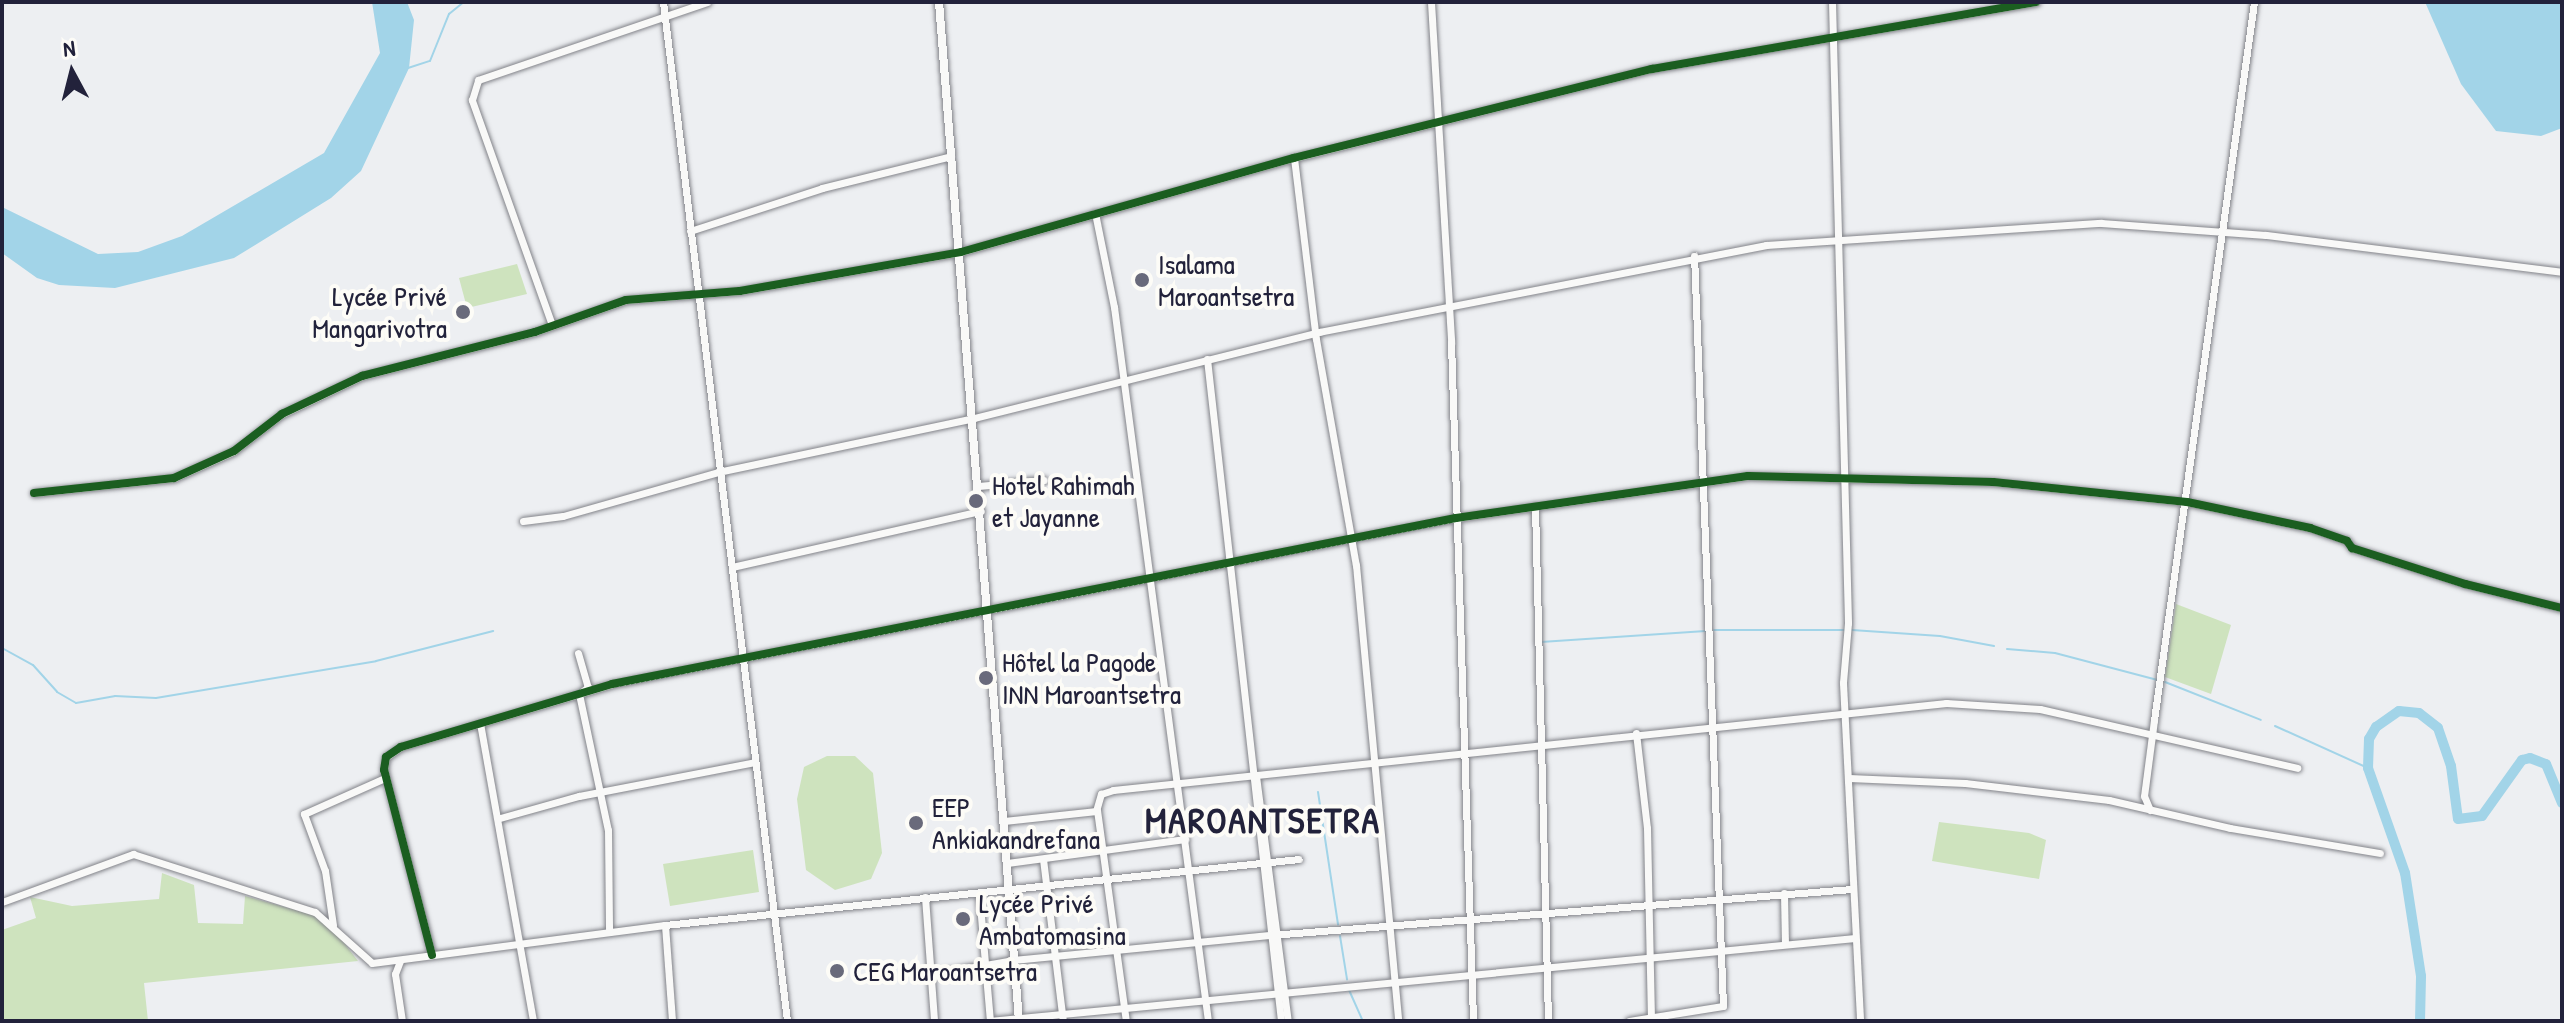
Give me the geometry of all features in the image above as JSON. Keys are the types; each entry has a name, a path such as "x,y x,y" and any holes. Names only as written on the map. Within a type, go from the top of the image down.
{"main road":[{"path":"939,2 990,611 1019,1019"}],"street":[{"path":"663,2 787,1021"},
{"path":"552,325 472,100 478,80 707,2"},
{"path":"1431,2 1449,304 1473,1021"},
{"path":"1832,2 1848,623 1844,714 1860,1021"},
{"path":"34,493 174,478 234,451 282,414 362,376 552,325 626,300 764,287 961,252 1294,158 1652,69 2036,2"},
{"path":"2150,810 2144,796 2254,2"},
{"path":"690,231 822,188 951,156"},
{"path":"1294,158 1352,538 1398,1021"},
{"path":"1095,213 1123,381 1208,1021"},
{"path":"523,521 564,516 718,472 974,418 1319,332 1694,256 1838,237 2101,223 2222,231 2562,272"},
{"path":"1629,1021 1723,1006 1694,256"},
{"path":"1207,359 1281,989 1288,1021"},
{"path":"432,955 385,778 385,758 401,747 579,694 744,656 990,611 1148,576 1456,518 1748,476 1928,477 2187,502 2310,528 2347,541 2352,548 2465,584 2562,608"},
{"path":"979,486 1044,480"},
{"path":"1535,506 1534,628 1542,745 1548,1021"},
{"path":"732,567 981,511"},
{"path":"578,653 588,687 579,694"},
{"path":"579,694 608,830 609,932"},
{"path":"1126,1021 1097,810 1106,791 1712,725 1946,703 2040,709 2297,768"},
{"path":"480,723 500,818 533,1021"},
{"path":"1636,733 1647,828 1650,1018"},
{"path":"500,818 601,792 755,762"},
{"path":"333,925 325,871 304,814 385,778"},
{"path":"1849,778 1965,783 2150,810 2380,853"},
{"path":"1004,821 1097,810"},
{"path":"1007,863 1185,839"},
{"path":"2,902 133,854 291,902 333,925 372,963 665,925 925,897 1009,892 1299,859"},
{"path":"1043,859 1062,1017"},
{"path":"929,975 985,969 1014,960 1275,935 1852,889"},
{"path":"979,893 990,1021 1062,1017 1281,989 1855,938"},
{"path":"1784,893 1785,943"},
{"path":"925,897 934,1021"},
{"path":"665,925 672,1021"},
{"path":"400,961 395,974 402,1021"},
{"path":"1281,989 1281,1021"}],"green space":[{"path":"517,264 527,294 467,308 459,278"},
{"path":"2176,604 2231,625 2211,694 2165,677"},
{"path":"827,756 855,756 873,773 882,853 871,879 835,890 806,870 797,799 804,767"},
{"path":"1939,822 2029,833 2046,840 2039,879 1932,861"},
{"path":"753,850 759,892 670,906 663,864"},
{"path":"162,873 194,885 198,923 243,924 245,896 313,915 337,934 358,961 144,983 148,1021 2,1021 2,930 36,918 30,897 72,906 159,899"}],"water":[{"path":"372,2 407,2 414,20 409,68 361,171 331,198 234,258 115,288 59,285 37,278 2,253 2,207 98,254 138,252 182,236 324,153 380,53"},
{"path":"2425,2 2562,2 2562,128 2541,136 2496,131 2461,84"}],"waterway":[{"path":"408,68 430,61 449,14 464,2"},
{"path":"1714,630 1844,630"},
{"path":"1852,630 1940,636 1994,646"},
{"path":"2,648 33,665 57,692 76,703 115,696 156,698 376,661 493,631"},
{"path":"1541,642 1706,631"},
{"path":"2007,649 2055,653 2157,680"},
{"path":"2165,682 2261,720"},
{"path":"2420,1021 2421,976 2405,873 2368,768 2369,739 2376,727 2399,711 2419,713 2438,728 2451,766 2458,819 2482,816 2522,760 2530,758 2546,764 2562,803"},
{"path":"2275,726 2368,768"},
{"path":"1318,792 1338,925"},
{"path":"1340,936 1347,979"},
{"path":"1349,990 1363,1021"}],"cycle path":[{"path":"34,493 174,478 234,451 282,414 362,376 535,332 626,300 740,291 961,252 1294,158 1652,69 2036,2"},
{"path":"432,955 384,770 386,757 401,747 612,684 1456,518 1748,476 1993,482 2187,502 2310,528 2347,541 2352,548 2465,584 2562,608"}],"place":[{"name":"Isalama Maroantsetra","path":"1142,280"},
{"name":"Lycée Privé Mangarivotra","path":"463,312"},
{"name":"Hotel Rahimah et Jayanne","path":"976,501"},
{"name":"Hôtel la Pagode INN Maroantsetra","path":"986,678"},
{"name":"EEP Ankiakandrefana","path":"916,823"},
{"name":"Lycée Privé Ambatomasina","path":"963,919"},
{"name":"CEG Maroantsetra","path":"837,971"}],"district":[{"name":"MAROANTSETRA","path":"1263,820"}]}
